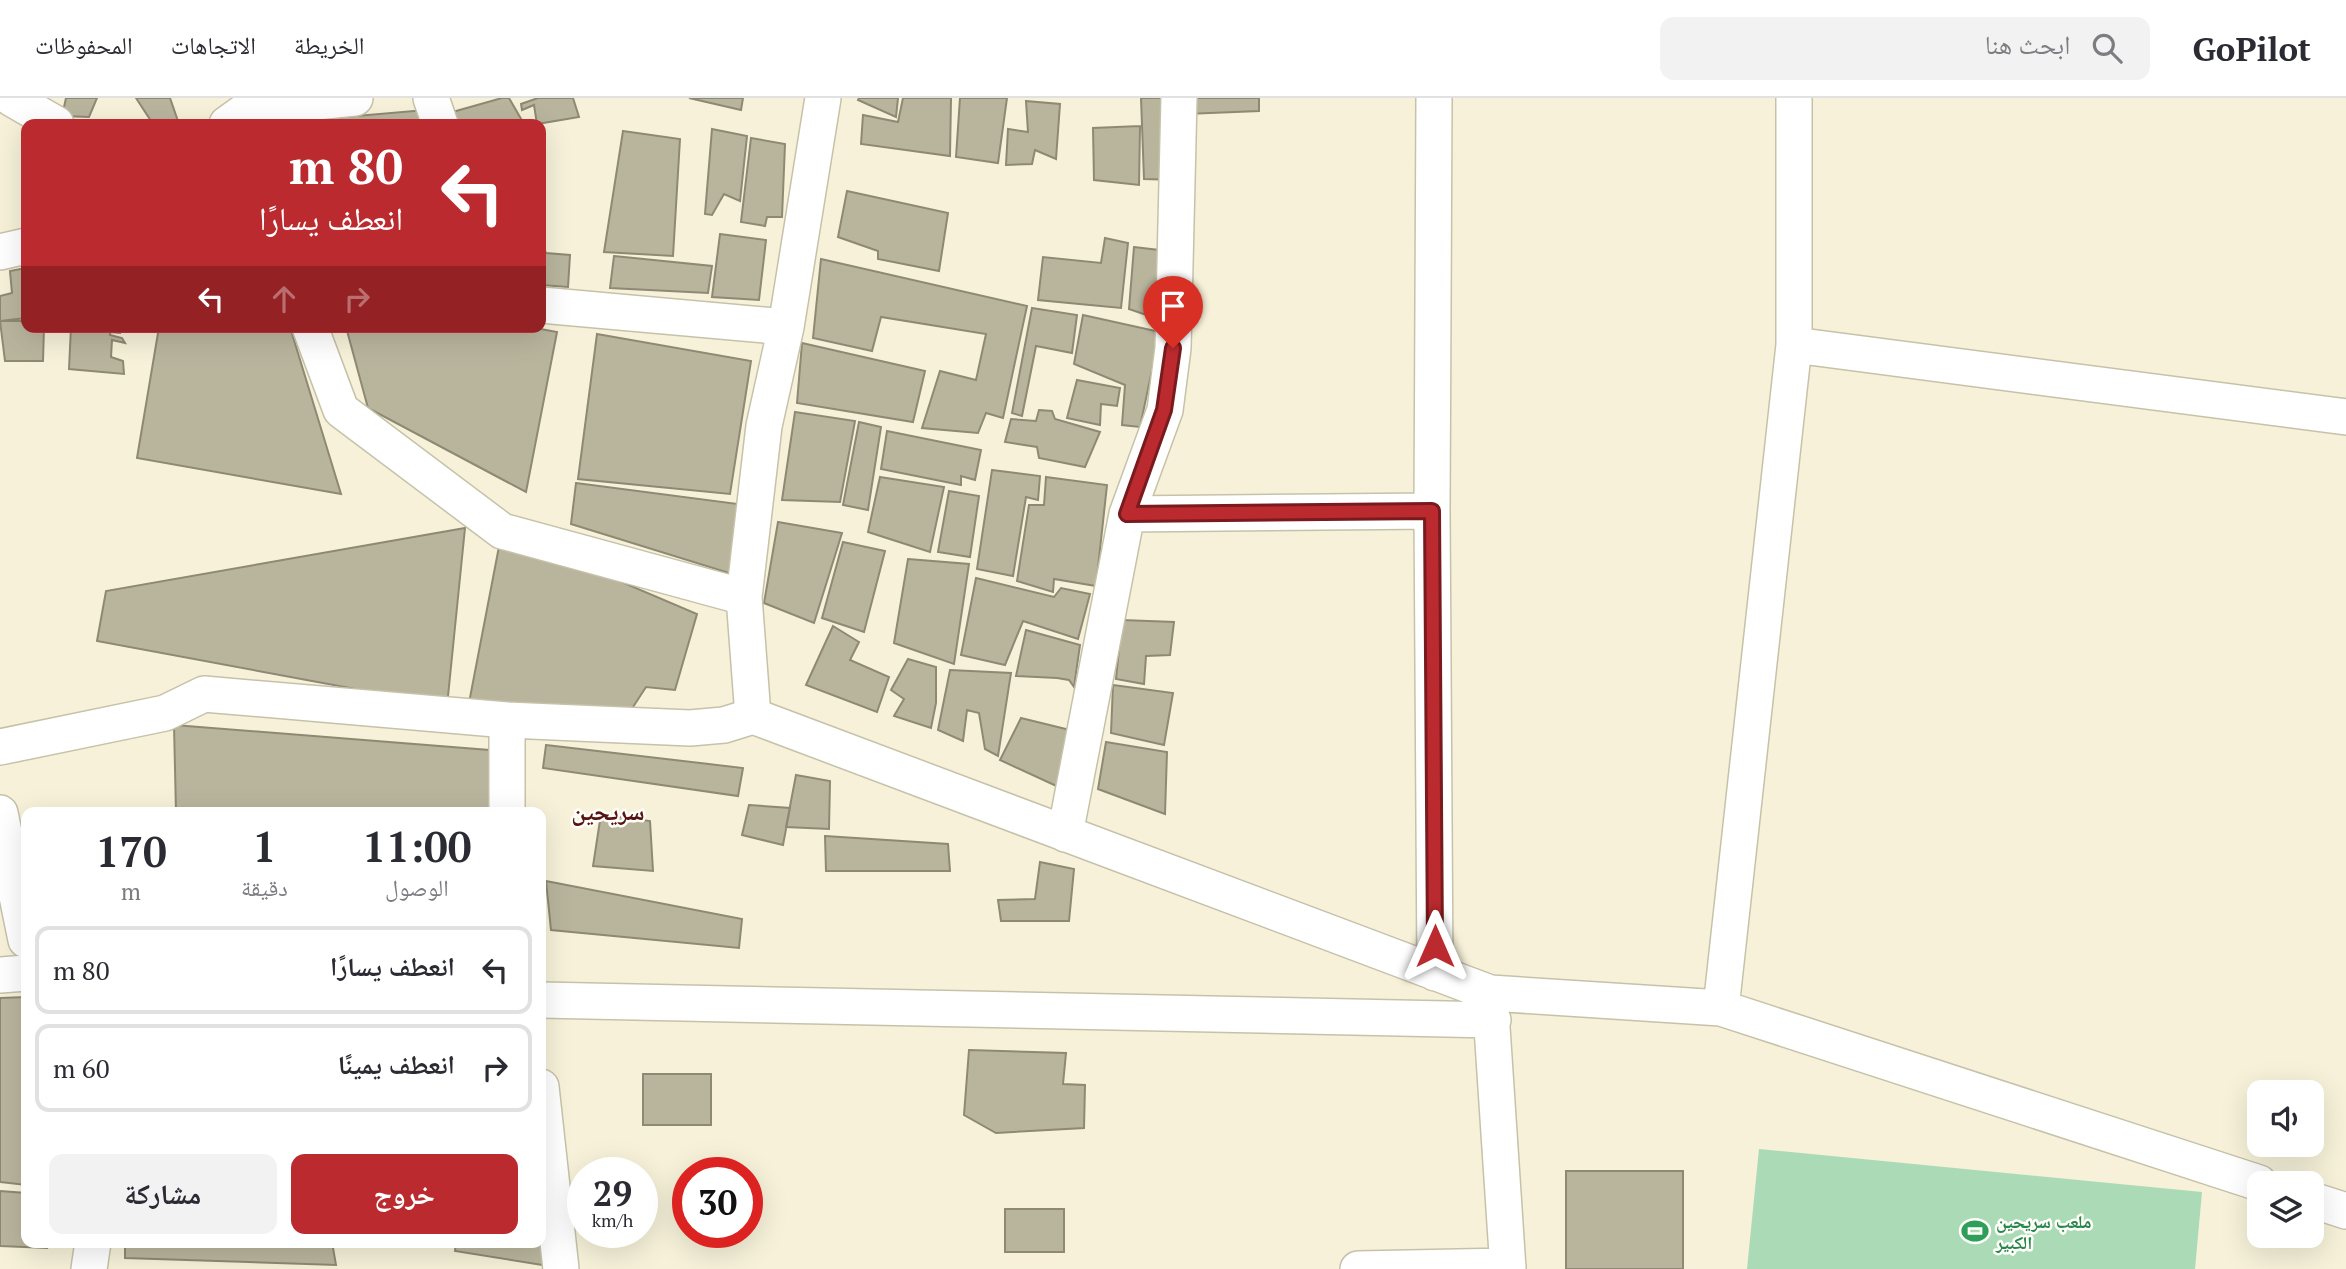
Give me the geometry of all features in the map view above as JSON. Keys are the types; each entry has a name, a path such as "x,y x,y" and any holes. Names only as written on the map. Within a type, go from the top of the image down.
{"street":[{"path":"11,98 47,119"},
{"path":"234,119 248,109 355,98"},
{"path":"431,98 438,119"},
{"path":"753,716 744,597 764,426 786,327 823,98"},
{"path":"1065,834 1127,514 1164,410 1173,348 1179,98"},
{"path":"1434,98 1432,511 1435,973"},
{"path":"1721,1008 1794,345 1794,98"},
{"path":"0,252 21,247"},
{"path":"546,305 786,327"},
{"path":"312,333 341,410 502,531 744,597"},
{"path":"1794,345 2346,417"},
{"path":"1127,514 1432,511"},
{"path":"0,747 165,713 204,694 507,720 690,728 724,725 753,716 1435,973 1491,1007"},
{"path":"507,720 507,807"},
{"path":"0,813 21,916"},
{"path":"0,975 21,973"},
{"path":"546,1000 1721,1008 2247,1179"},
{"path":"1357,1269 1508,1268 1491,1007"},
{"path":"546,1132 561,1269"},
{"path":"2324,1204 2346,1211"},
{"path":"89,1269 92,1248"}],"green space":[{"name":"ملعب سريحين الكبير","path":"1759,1149 2202,1192 2195,1269 1747,1269"}],"building":[{"path":"66,98 97,98 89,117 62,116"},
{"path":"136,98 170,98 177,119 150,119"},
{"path":"509,98 521,119 451,119 449,113"},
{"path":"538,98 573,98 579,117 546,122 546,119 536,119 534,105 522,110 521,104"},
{"path":"689,98 743,98 741,110"},
{"path":"898,98 896,117 858,100"},
{"path":"903,98 951,98 950,156 861,144 863,115 898,122"},
{"path":"960,98 1007,98 998,163 956,157"},
{"path":"1141,98 1175,98 1177,180 1144,179"},
{"path":"1186,98 1259,98 1259,111 1186,114"},
{"path":"1026,101 1060,104 1056,159 1035,150 1032,164 1006,165 1008,129 1028,132"},
{"path":"425,110 426,119 322,119"},
{"path":"1140,126 1139,185 1094,180 1093,128"},
{"path":"712,129 747,136 740,201 724,194 712,215 705,214"},
{"path":"623,131 680,139 673,256 604,252"},
{"path":"751,138 785,144 782,217 767,217 765,226 741,222"},
{"path":"847,191 948,213 939,271 878,259 878,251 838,237"},
{"path":"720,234 766,240 759,300 712,297"},
{"path":"1105,238 1128,243 1121,308 1038,300 1043,257 1101,263"},
{"path":"1134,247 1167,251 1167,322 1129,309"},
{"path":"546,253 570,255 568,287 546,285"},
{"path":"614,256 712,266 708,293 610,288"},
{"path":"821,259 1027,306 1003,418 986,413 978,433 922,428 940,371 976,380 986,334 881,317 872,351 813,338"},
{"path":"21,269 21,319 0,321 0,296 12,293 10,271"},
{"path":"1032,308 1077,315 1072,353 1036,346 1022,416 1012,413"},
{"path":"1083,315 1160,332 1140,427 1122,425 1125,385 1074,364"},
{"path":"0,321 21,321 21,333 44,333 43,361 5,361"},
{"path":"557,332 526,492 368,408 348,333"},
{"path":"71,333 110,333 122,338 125,343 112,340 111,357 123,361 124,374 69,369"},
{"path":"158,333 292,333 341,494 137,458"},
{"path":"597,334 751,361 730,494 578,479"},
{"path":"802,343 925,371 913,422 797,403"},
{"path":"1077,380 1120,388 1117,406 1101,404 1100,425 1067,418"},
{"path":"1039,410 1052,411 1055,419 1100,432 1085,467 1039,458 1037,447 1005,442 1011,419 1036,421"},
{"path":"795,412 855,421 840,502 782,500"},
{"path":"859,422 881,427 868,510 843,505"},
{"path":"887,431 981,450 975,480 961,476 961,485 881,469"},
{"path":"992,470 1040,476 1038,500 1026,497 1013,576 977,569"},
{"path":"880,477 944,487 930,552 868,532"},
{"path":"1046,477 1107,485 1096,586 1054,579 1053,592 1017,581 1029,505 1044,505"},
{"path":"576,483 738,504 729,573 571,524"},
{"path":"949,491 979,496 970,557 938,552"},
{"path":"778,522 842,533 814,623 764,603"},
{"path":"465,528 447,706 97,641 106,591"},
{"path":"502,531 697,614 675,690 646,687 622,724 468,708"},
{"path":"843,542 885,551 864,632 822,618"},
{"path":"908,559 969,564 954,664 894,643"},
{"path":"976,578 1054,597 1061,588 1090,594 1078,639 1023,621 1005,665 961,655"},
{"path":"1122,620 1174,622 1170,655 1146,656 1144,684 1116,679"},
{"path":"833,626 859,642 850,660 889,677 877,712 806,685"},
{"path":"1026,630 1080,645 1074,687 1069,680 1016,676"},
{"path":"908,659 936,667 936,703 931,728 894,716 904,699 891,690"},
{"path":"950,670 1011,673 998,756 985,749 979,713 967,710 963,741 938,730"},
{"path":"1113,685 1173,693 1164,745 1111,733"},
{"path":"1021,718 1078,732 1063,789 1000,760"},
{"path":"174,725 489,750 491,807 176,807"},
{"path":"1106,742 1167,752 1165,814 1098,789"},
{"path":"546,745 743,768 738,796 543,768"},
{"path":"796,775 830,781 829,829 786,827"},
{"path":"749,805 790,808 783,845 742,835"},
{"path":"601,814 650,821 653,871 593,866"},
{"path":"825,836 948,844 950,871 826,871"},
{"path":"1040,862 1074,869 1069,921 1001,921 998,900 1035,899"},
{"path":"546,881 742,919 739,948 551,930"},
{"path":"21,997 21,1184 0,1182 0,998"},
{"path":"969,1050 1066,1053 1063,1084 1085,1085 1084,1128 996,1133 964,1115"},
{"path":"643,1074 711,1074 711,1125 643,1125"},
{"path":"1566,1171 1683,1171 1683,1269 1566,1269"},
{"path":"0,1191 21,1193 21,1247 0,1246"},
{"path":"1005,1209 1064,1209 1064,1252 1005,1252"},
{"path":"125,1248 333,1248 336,1265 125,1258"},
{"path":"455,1248 546,1248 561,1268 455,1251"}],"place":[{"name":"ملعب سريحين الكبير","path":"1975,1231"}],"district":[{"name":"سريحين","path":"608,811"}],"route":[{"path":"1173,348 1164,410 1127,514 1432,511 1435,946"}]}
